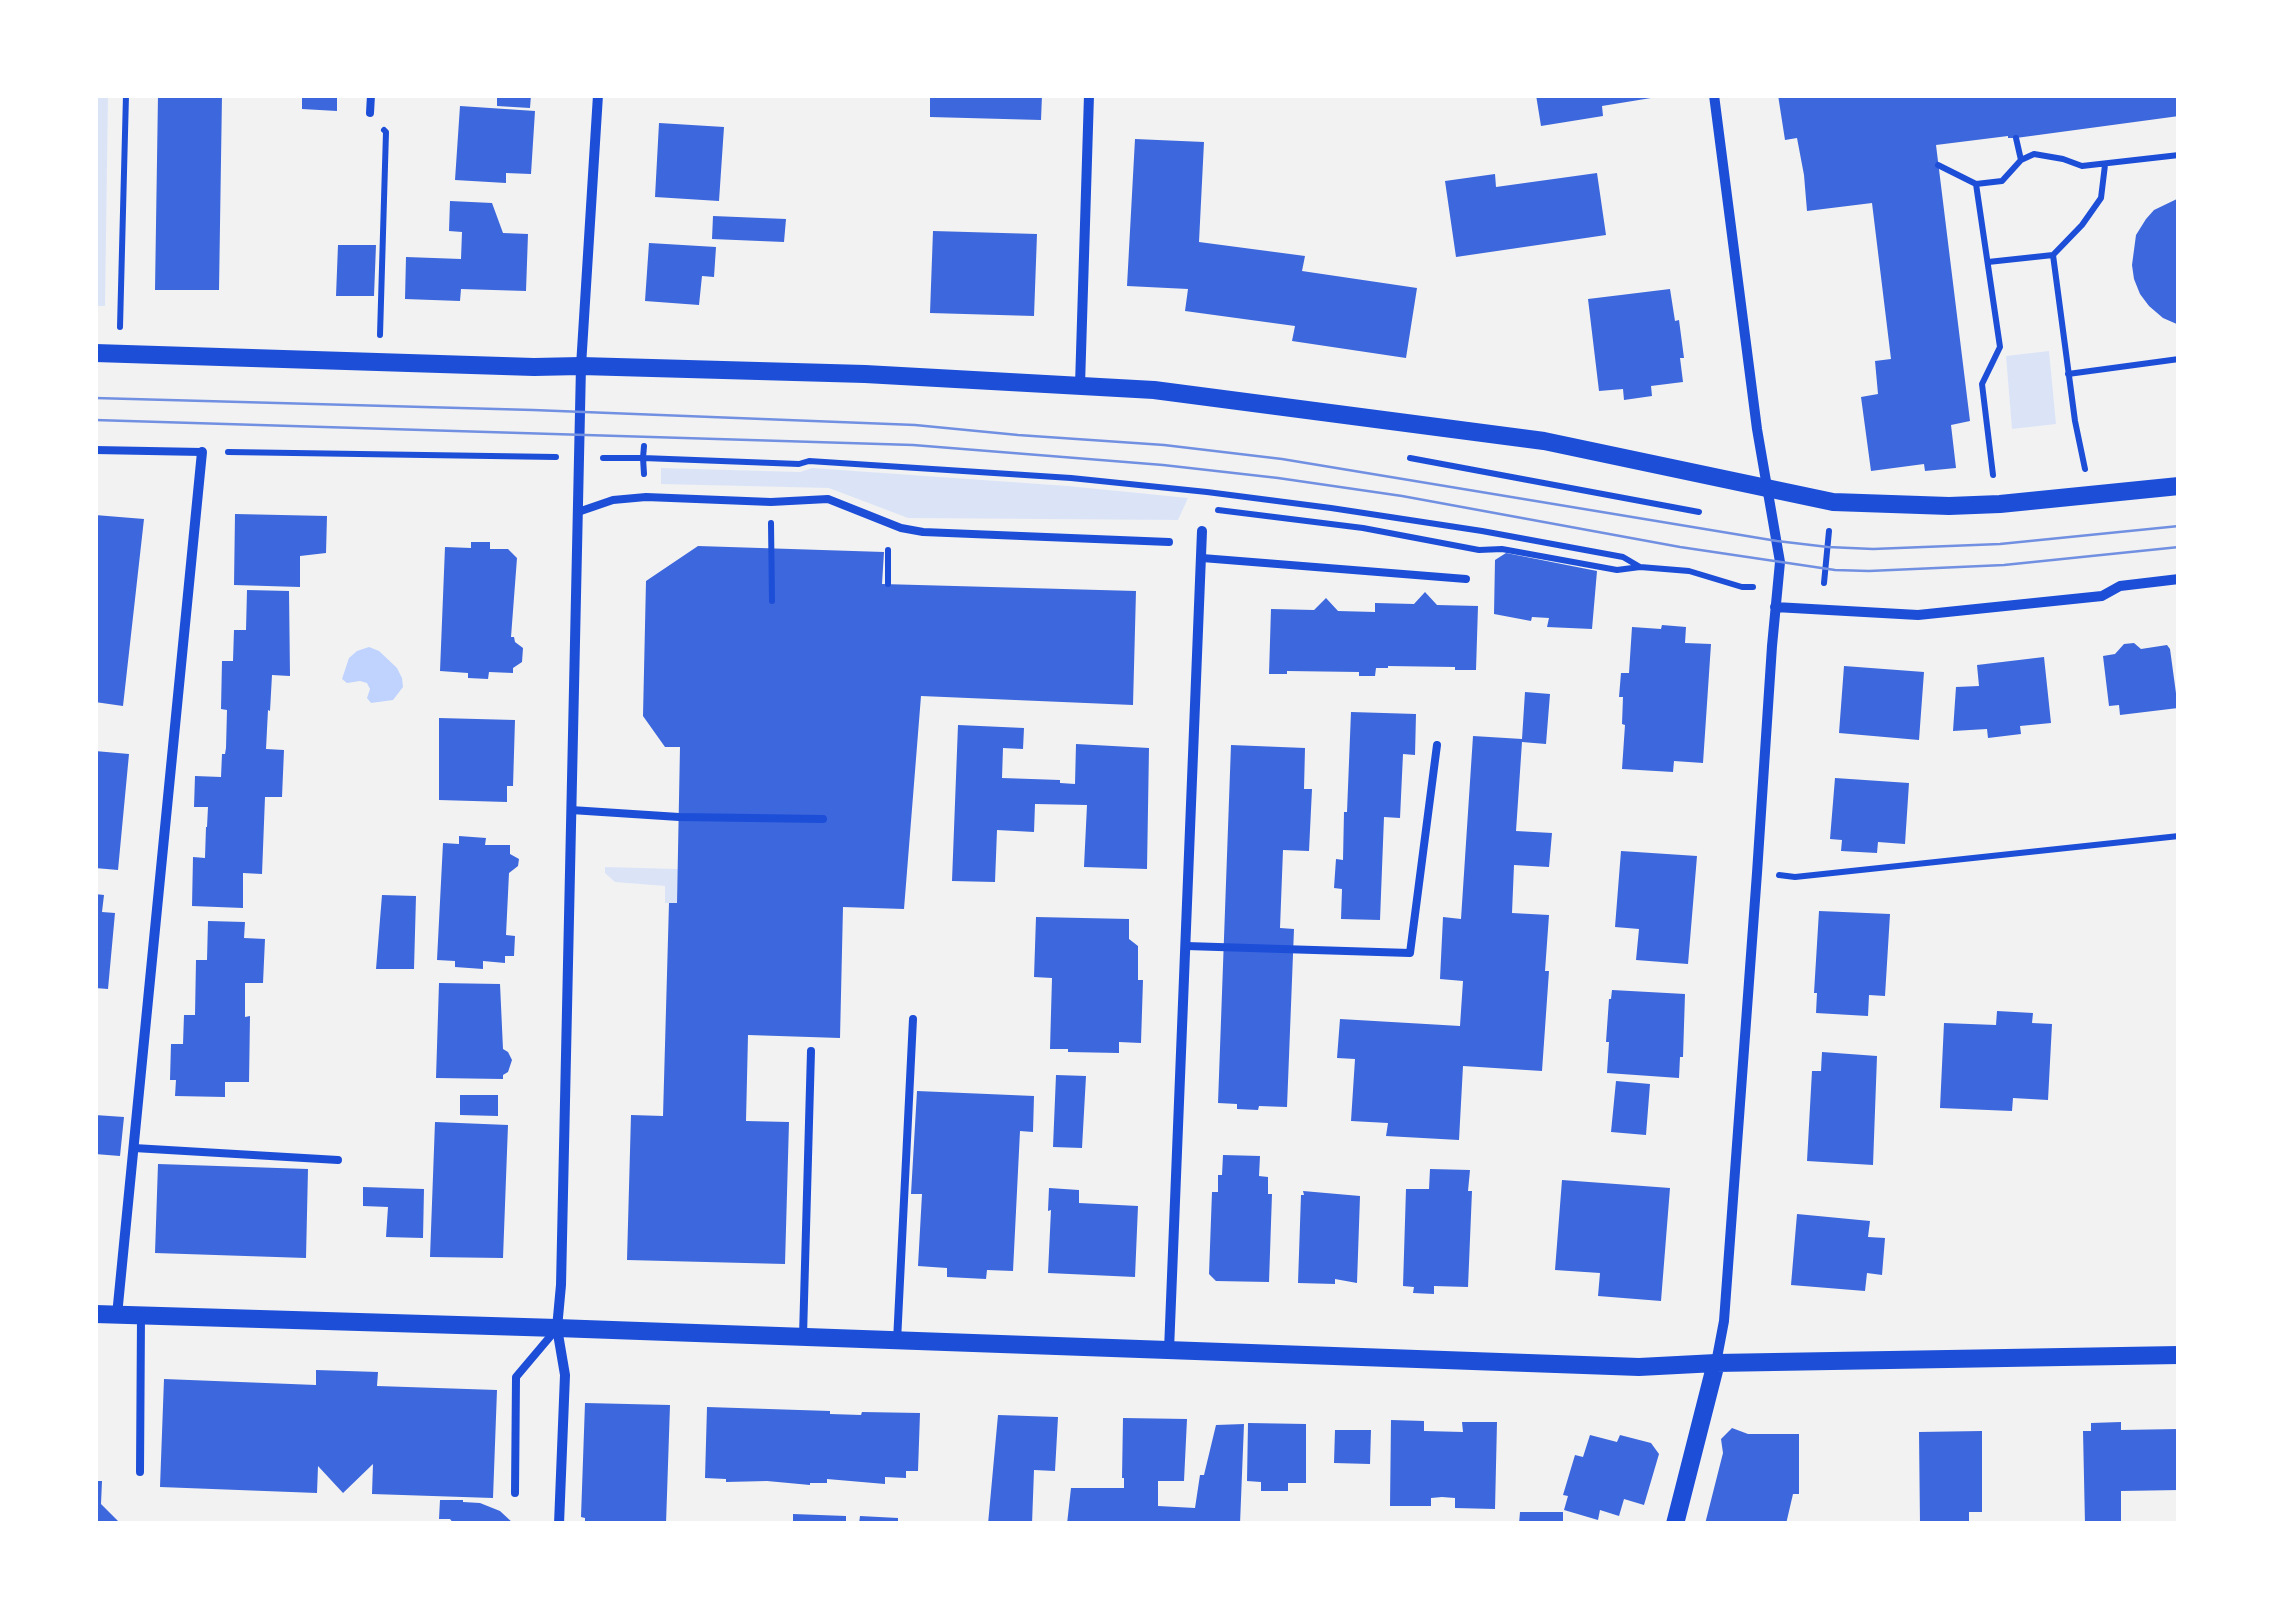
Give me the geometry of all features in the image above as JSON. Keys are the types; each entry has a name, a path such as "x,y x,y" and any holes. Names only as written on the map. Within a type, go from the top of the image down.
{"street":[{"path":"559,1524 565,1376 557,1328 581,366 598,95"},
{"path":"1080,385 1089,95"},
{"path":"1675,1524 1716,1363 1725,1307 1780,562 1757,429 1714,95"},
{"path":"95,353 865,374 1080,385 1196,395 1544,441 1833,502 2000,504 2179,486"},
{"path":"118,1315 202,452"},
{"path":"1170,1350 1202,531"},
{"path":"1776,608 1918,615 2102,596 2120,586 2179,579"},
{"path":"95,1314 1638,1367 2179,1354"}],"lane":[{"path":"370,113 371,95"},
{"path":"95,450 202,452"},
{"path":"578,512 613,500 646,498 828,500 901,528 923,532 1168,542"},
{"path":"1202,558 1466,579"},
{"path":"1186,946 1410,953 1437,745"},
{"path":"570,810 823,819"},
{"path":"897,1341 913,1018"},
{"path":"803,1338 811,1050"},
{"path":"134,1148 338,1160"},
{"path":"140,1315 140,1472"},
{"path":"515,1493 516,1377 557,1328"}],"path":[{"path":"120,354 126,95"},
{"path":"370,113 386,132 380,335"},
{"path":"2016,138 2021,160"},
{"path":"1938,165 1976,184 2002,181 2021,160 2034,154 2082,166 2179,155"},
{"path":"1988,262 2052,255 2100,198 2105,165"},
{"path":"1976,184 2000,347 1982,384 1992,476"},
{"path":"2052,255 2074,421 2086,470"},
{"path":"2068,374 2179,359"},
{"path":"644,446 646,498"},
{"path":"202,452 800,464 809,460 1035,475 1331,508 1623,557 1640,567"},
{"path":"1402,456 1699,512"},
{"path":"1202,531 1205,508 1363,528 1617,570 1640,567 1689,571 1742,586 1758,586"},
{"path":"1823,590 1829,532"},
{"path":"771,549 772,601"},
{"path":"1758,873 1795,876 2179,836"}],"shaded area":[{"path":"95,95 108,95 105,306 95,306"},
{"path":"2049,351 2056,424 2012,429 2006,356"},
{"path":"661,468 800,472 812,468 1188,498 1178,520 908,518 829,488 661,484"},
{"path":"605,867 678,869 677,903 665,903 665,886 615,882 605,873"}],"water":[{"path":"369,647 379,651 402,678 403,687 393,700 371,703 367,683 347,683 342,679 349,658"}],"building":[{"path":"158,95 222,95 219,290 155,290"},
{"path":"302,95 337,95 337,111 302,109"},
{"path":"497,95 531,95 530,108 497,106"},
{"path":"930,95 1042,95 1041,120 930,117"},
{"path":"1536,95 1651,98 1602,106 1603,116 1541,126"},
{"path":"1778,95 2179,95 2179,116 1936,145 1970,421 1951,425 1956,468 1925,471 1924,464 1871,471 1861,397 1878,394 1875,361 1891,359 1872,203 1807,211 1797,138 1785,140"},
{"path":"460,106 535,111 531,174 506,173 506,183 455,180"},
{"path":"659,123 724,127 719,201 655,197"},
{"path":"1135,139 1204,142 1199,242 1305,256 1302,271 1417,288 1406,358 1292,341 1295,326 1185,311 1188,289 1127,286"},
{"path":"1597,173 1606,235 1456,257 1445,181 1495,174 1496,187"},
{"path":"2179,198 2179,325 2149,306 2140,294 2132,265 2136,235 2146,219 2154,210"},
{"path":"450,201 492,203 503,233 528,234 526,291 461,289 460,301 405,299 406,257 461,259 462,232 449,231"},
{"path":"713,216 786,219 784,242 712,239"},
{"path":"933,231 1037,234 1034,316 930,313"},
{"path":"649,243 716,247 714,277 702,276 699,305 645,301"},
{"path":"338,245 376,245 374,296 336,296"},
{"path":"1670,289 1675,321 1679,320 1683,382 1651,386 1652,396 1624,400 1623,389 1599,391 1588,299"},
{"path":"235,514 327,516 326,553 300,556 300,587 234,585"},
{"path":"95,515 144,519 123,706 95,702"},
{"path":"471,542 490,542 490,549 508,549 517,558 511,637 523,648 522,662 513,668 513,673 489,672 488,679 440,671 445,547 471,548"},
{"path":"698,546 884,552 882,584 1136,591 1133,705 921,696 904,909 843,907 840,1038 748,1035 746,1121 789,1122 785,1264 627,1260 631,1115 663,1116 669,903 677,903 680,747 665,747 643,716 646,581"},
{"path":"1506,553 1597,571 1592,629 1547,627 1549,618 1532,617 1531,621 1494,614 1495,560"},
{"path":"247,590 289,591 290,676 272,675 266,749 284,750 282,797 265,797 262,874 243,873 243,908 192,906 193,857 205,858 208,807 194,807 195,776 221,777 227,710 221,709 222,661 233,661 234,630 246,630"},
{"path":"1425,592 1437,605 1478,606 1476,670 1388,666 1376,668 1375,676 1359,676 1359,672 1269,674 1271,609 1314,610 1326,598 1338,611 1375,612 1375,603 1414,604"},
{"path":"1662,625 1686,627 1685,643 1711,644 1703,763 1674,761 1673,772 1622,769 1625,725 1623,697 1619,697 1621,673 1629,673 1632,627 1661,629"},
{"path":"2134,643 2141,649 2167,645 2170,649 2178,708 2120,715 2119,705 2109,706 2103,656"},
{"path":"2044,657 2051,723 2020,726 2021,734 1988,738 1987,729 1953,731 1956,687 1979,686 1977,665"},
{"path":"1844,666 1924,672 1919,740 1839,733"},
{"path":"1525,692 1550,694 1546,744 1522,742 1516,831 1552,833 1549,867 1514,865 1512,913 1549,915 1542,1071 1463,1066 1459,1140 1386,1136 1388,1123 1351,1121 1355,1059 1337,1058 1340,1019 1460,1026 1463,981 1440,979 1443,917 1461,919 1473,736 1522,739"},
{"path":"1351,712 1416,714 1415,755 1403,754 1400,818 1384,817 1380,920 1341,919 1342,889 1334,888 1336,859 1343,860"},
{"path":"439,718 515,720 513,786 507,786 507,802 439,800"},
{"path":"958,725 1024,728 1023,749 1003,748 1002,778 1075,784 1076,744 1149,748 1147,869 1084,867 1087,805 1035,804 1034,832 997,830 995,882 952,881"},
{"path":"1231,745 1305,748 1304,789 1312,789 1309,851 1283,850 1280,928 1294,929 1287,1107 1237,1109 1237,1104 1218,1103"},
{"path":"95,751 129,754 118,870 95,868"},
{"path":"1835,778 1909,783 1905,844 1878,842 1877,853 1841,851 1842,840 1830,839"},
{"path":"459,836 486,838 485,845 510,845 510,854 519,859 518,866 509,873 506,935 515,936 514,956 505,956 505,963 483,961 483,969 455,967 455,961 437,960 443,843 459,844"},
{"path":"1621,851 1697,856 1688,964 1636,960 1639,929 1615,927"},
{"path":"95,894 104,895 102,912 115,913 108,989 95,988"},
{"path":"382,895 416,896 414,969 376,969"},
{"path":"1819,911 1890,914 1885,996 1869,995 1868,1016 1816,1013"},
{"path":"1036,917 1129,919 1129,939 1138,946 1138,980 1143,980 1141,1043 1119,1042 1119,1053 1050,1049 1052,978 1034,977"},
{"path":"208,921 245,922 244,938 265,939 263,983 245,983 245,1017 250,1016 249,1082 225,1082 225,1097 175,1096 176,1080 170,1080 171,1044 183,1044 184,1015 195,1015 196,960 207,960"},
{"path":"439,983 500,984 503,1049 512,1060 503,1079 436,1078"},
{"path":"1612,990 1685,994 1679,1078 1607,1073"},
{"path":"1997,1011 2033,1013 2032,1023 2052,1024 2048,1100 2013,1098 2012,1111 1940,1108 1944,1023 1996,1025"},
{"path":"1822,1052 1877,1056 1873,1165 1807,1161 1812,1071 1821,1071"},
{"path":"1056,1075 1086,1076 1082,1148 1053,1147"},
{"path":"1616,1081 1650,1084 1646,1135 1611,1132"},
{"path":"917,1091 1034,1096 1033,1132 1020,1131 1013,1271 987,1270 986,1279 947,1277 947,1268 918,1266 922,1194 911,1194"},
{"path":"460,1095 498,1095 498,1116 460,1115"},
{"path":"95,1115 124,1117 120,1156 95,1154"},
{"path":"435,1122 508,1125 503,1258 430,1257"},
{"path":"1223,1155 1260,1156 1259,1176 1268,1177 1268,1194 1272,1194 1269,1282 1216,1281 1209,1274 1212,1192 1218,1192"},
{"path":"158,1164 308,1169 306,1258 155,1253"},
{"path":"1430,1169 1470,1170 1468,1287 1434,1286 1434,1294 1413,1293 1414,1287 1403,1286 1406,1189 1429,1189"},
{"path":"1562,1180 1670,1188 1661,1301 1598,1296 1600,1273 1555,1270"},
{"path":"363,1187 424,1189 423,1238 386,1237 388,1207 363,1206"},
{"path":"1049,1188 1079,1190 1079,1203 1138,1206 1135,1277 1048,1273"},
{"path":"1303,1191 1360,1196 1357,1283 1335,1279 1335,1284 1298,1283"},
{"path":"1797,1214 1870,1221 1868,1237 1885,1238 1882,1275 1867,1273 1865,1291 1791,1285"},
{"path":"316,1370 378,1372 377,1386 497,1390 493,1498 372,1494 373,1464 343,1493 318,1466 317,1493 160,1487 164,1379 316,1385"},
{"path":"585,1403 670,1405 666,1524 585,1524 581,1517"},
{"path":"707,1407 861,1415 920,1413 918,1471 906,1471 906,1478 885,1477 885,1484 827,1479 827,1483 810,1485 705,1478"},
{"path":"998,1415 1058,1417 1055,1471 1034,1470 1032,1524 988,1524"},
{"path":"1123,1418 1187,1419 1184,1481 1158,1481 1158,1506 1195,1508 1200,1475 1204,1475 1216,1425 1244,1424 1240,1524 1067,1524 1071,1488 1124,1488"},
{"path":"1391,1420 1424,1421 1424,1431 1463,1432 1462,1422 1497,1422 1495,1509 1455,1508 1455,1498 1442,1497 1431,1498 1431,1506 1390,1506"},
{"path":"2121,1422 2121,1430 2179,1429 2179,1490 2121,1491 2121,1524 2085,1524 2083,1431 2091,1431 2091,1423"},
{"path":"1248,1423 1306,1424 1306,1483 1288,1483 1288,1491 1261,1491 1261,1482 1247,1481"},
{"path":"1732,1428 1748,1434 1799,1434 1799,1494 1793,1494 1786,1524 1705,1524 1723,1453 1721,1439"},
{"path":"1335,1430 1371,1430 1370,1464 1334,1463"},
{"path":"1982,1431 1982,1512 1969,1512 1969,1524 1920,1524 1919,1432"},
{"path":"1590,1435 1617,1442 1620,1435 1651,1443 1659,1454 1644,1505 1624,1499 1619,1516 1600,1510 1598,1520 1564,1510 1568,1496 1563,1495 1575,1455 1583,1457"},
{"path":"95,1481 102,1481 101,1504 121,1524 95,1524"},
{"path":"440,1500 480,1503 500,1511 514,1524 454,1524 450,1519 439,1519"},
{"path":"1520,1512 1563,1512 1563,1524 1519,1524"},
{"path":"793,1514 846,1516 846,1524 793,1524"},
{"path":"860,1516 898,1518 898,1524 859,1524"}],"tram line":[{"path":"95,398 915,425 1164,445 1282,459 1828,547 2000,544 2179,526"},
{"path":"95,420 913,445 1163,465 1402,496 1680,547 1835,570 2004,565 2179,547"}]}
